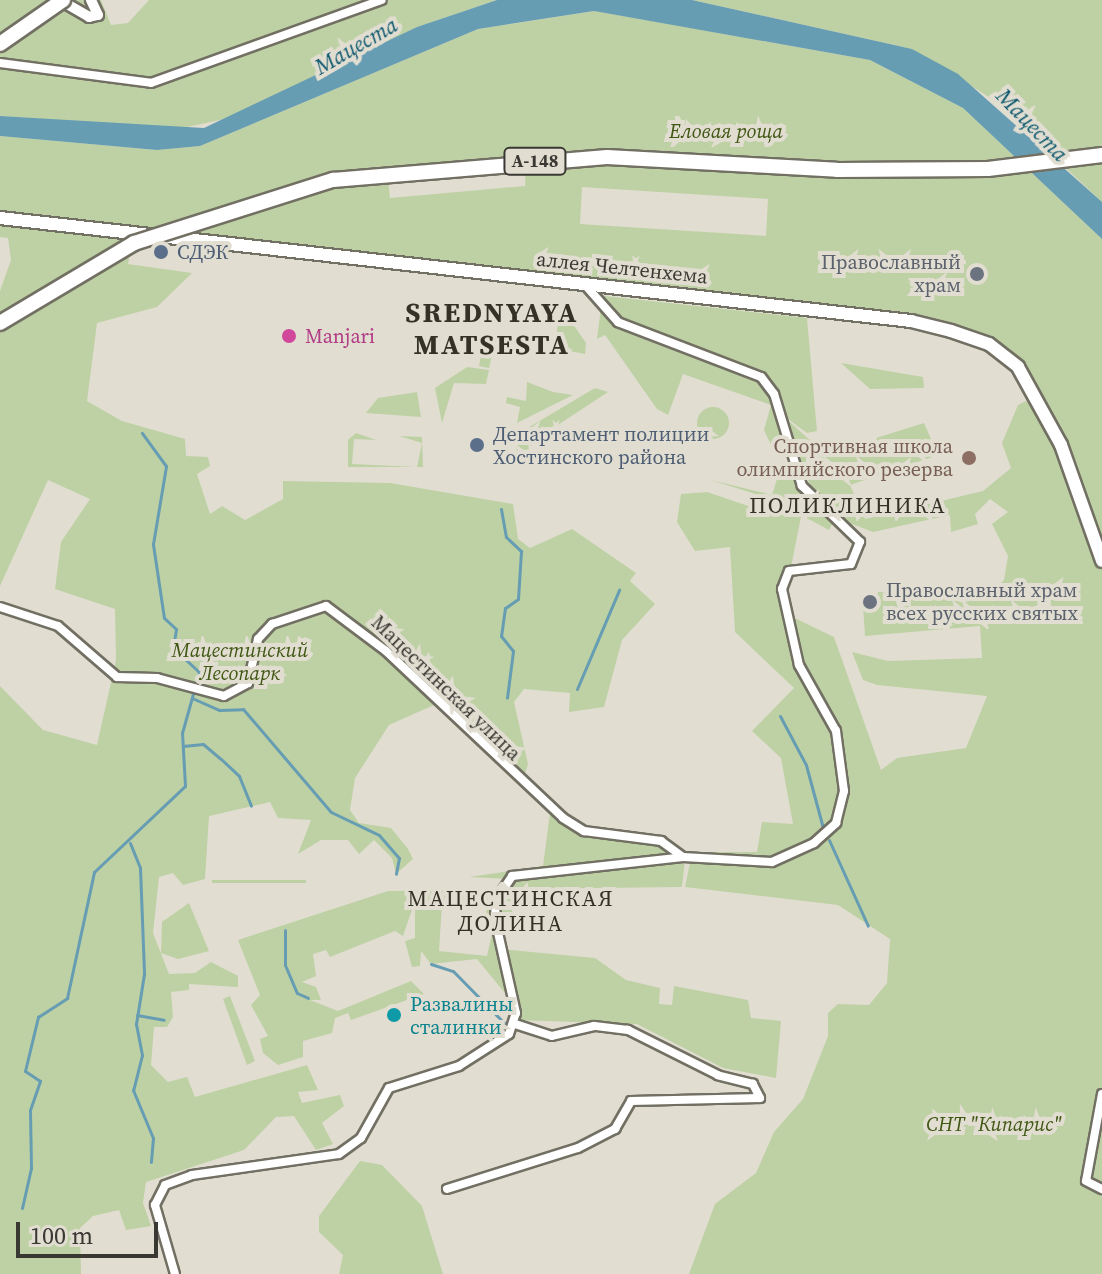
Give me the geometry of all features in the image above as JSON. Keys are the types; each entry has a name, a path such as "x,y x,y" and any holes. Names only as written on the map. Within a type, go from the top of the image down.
{"highway":[{"path":"0,44 62,0"},
{"name":"А-148","path":"0,323 134,243 333,180 607,157 837,170 988,169 1102,155"}],"main road":[{"name":"аллея Челтенхема","path":"0,218 911,321 989,344 1018,367 1040,403 1102,561"}],"street":[{"path":"62,0 89,17 98,15 91,0"},
{"path":"0,63 151,83 382,0"},
{"name":"Мацестинская улица","path":"514,1024 495,919 502,887 528,873 683,857 772,862 814,843 836,823 844,779 836,731 799,665 782,589 789,571 851,564 860,542 802,486 774,394 761,377 599,309 585,285"},
{"name":"Мацестинская улица","path":"0,607 58,626 117,677 203,691 242,689 265,630 326,606 386,651 563,818 584,831 661,841 683,857"},
{"path":"175,1274 155,1205 165,1185 352,1149 389,1088 459,1066 502,1041 514,1024 552,1036 594,1026 628,1030 718,1075 753,1084 760,1098 631,1101 615,1129 578,1148 447,1189"},
{"path":"1102,1094 1086,1181 1102,1189"}],"green space":[{"path":"0,0 101,0 111,25 128,23 149,0 497,0 417,27 234,117 178,129 0,116"},
{"path":"692,0 1102,0 1102,202 992,99 912,49"},
{"path":"595,11 870,60 963,108 1102,239 1102,1274 689,1274 715,1204 756,1173 774,1132 803,1099 828,1036 828,1013 838,1004 869,1005 887,983 890,939 838,905 685,887 690,863 704,861 704,852 757,852 762,822 793,824 781,758 752,731 794,688 735,632 730,547 695,551 677,522 681,494 707,492 763,511 766,503 801,517 782,612 834,637 881,770 897,758 966,748 987,696 877,685 863,680 852,652 888,661 982,658 980,626 865,636 863,605 875,607 878,592 934,593 963,603 991,593 1004,580 1008,556 992,524 1008,512 990,499 975,514 978,524 951,532 950,515 873,532 844,521 815,495 794,451 772,447 764,430 771,405 683,374 668,415 657,409 605,335 597,339 601,307 595,295 807,318 817,431 807,433 781,414 825,454 924,423 938,455 850,485 865,519 983,491 1011,468 1002,443 1018,405 1036,396 1004,355 950,330 133,234 128,264 192,273 157,307 97,323 87,401 122,421 185,439 186,456 208,457 210,466 197,474 210,514 222,506 245,520 283,499 283,481 390,483 513,504 518,539 530,548 572,529 636,573 630,581 655,604 622,640 604,707 569,712 570,693 524,689 514,702 528,764 521,787 434,705 389,725 355,778 350,810 359,823 391,828 408,849 413,859 396,874 392,858 374,840 359,854 348,840 321,840 298,854 311,820 278,818 270,802 209,816 205,879 183,885 173,873 159,877 153,933 169,974 195,973 211,962 238,976 238,987 189,984 189,990 171,992 173,1017 167,1027 154,1027 151,1065 168,1082 187,1077 195,1097 307,1065 318,1090 298,1092 302,1103 340,1095 344,1106 322,1123 333,1144 316,1150 294,1116 276,1117 244,1150 146,1182 143,1203 151,1226 126,1230 119,1210 93,1216 80,1228 81,1274 0,1274 0,686 43,730 97,745 116,660 115,609 55,589 61,542 90,499 48,480 0,586 0,291 11,260 8,238 0,237 0,136 157,150 200,146 478,29","holes":["526,165 525,186 390,198 388,178","582,187 768,199 766,236 580,224"]},
{"path":"481,300 499,309 496,326 458,321 479,318"},
{"path":"561,307 586,343 585,354 554,348"},
{"path":"485,335 495,341 489,368 479,366"},
{"path":"841,363 923,377 924,388 870,389"},
{"path":"467,367 489,370 486,384 454,383 442,423 435,388"},
{"path":"527,382 553,392 573,395 517,423 520,407 506,403 507,397 526,401"},
{"path":"595,388 608,392 532,442 537,464 517,456 516,435"},
{"path":"417,392 421,417 366,413 378,398"},
{"path":"713,407 724,412 729,423 724,434 713,439 702,434 697,423 702,412"},
{"path":"356,433 376,440 354,439 352,464 417,467 348,467 348,440"},
{"path":"399,436 422,437 423,467 417,467 422,443"},
{"path":"781,466 833,523 829,530 771,499 711,480 772,495"},
{"path":"550,813 586,837 651,838 685,860 682,887 518,889 510,921 496,919 501,949 595,958 626,980 660,988 659,1004 672,1005 674,986 748,1000 751,1018 781,1021 776,1078 723,1068 637,1024 515,1020 514,1004 477,959 431,964 421,951 420,966 412,967 405,941 415,938 415,901 403,936 395,931 330,957 326,950 313,954 316,976 302,982 316,987 321,1000 310,1000 338,1011 411,981 424,994 351,1020 348,1013 335,1018 332,1033 303,1041 303,1057 278,1065 263,1053 260,1039 268,1036 251,1005 260,995 238,940 388,891 501,890 509,879 469,877 543,866","holes":["487,902 486,915 495,920 487,956 439,951 442,904"]},
{"path":"212,880 306,880 306,883 212,883"},
{"path":"189,903 209,951 178,959 161,953 162,922"},
{"path":"230,996 255,1061 247,1065 223,999"},
{"path":"360,1161 382,1165 422,1206 443,1274 339,1274 343,1255 319,1232 319,1216"}],"water":[{"path":"497,0 692,0 912,49 958,74 1102,202 1102,239 963,108 870,60 594,11 478,29 200,146 157,150 0,136 0,116 204,128 417,27"}],"waterway":[{"path":"22,1208 31,1168 30,1110 40,1081 25,1071 38,1017 67,998 94,872 185,786 182,733 199,672 173,648 176,629 164,618 153,544 166,466 142,433"},
{"path":"501,509 506,537 521,551 518,599 505,608 501,636 513,651 507,698"},
{"path":"577,689 619,590"},
{"path":"192,698 219,710 243,709 331,812 379,835 399,858 396,874"},
{"path":"780,716 806,765 823,828"},
{"path":"183,746 203,744 221,759 239,776 251,806"},
{"path":"829,840 868,926"},
{"path":"130,843 140,868 144,974 136,1024 142,1055 133,1090 153,1138 151,1162"},
{"path":"285,930 285,965 297,993 308,998"},
{"path":"431,964 453,971 510,1029"},
{"path":"137,1015 164,1020"}],"place":[{"name":"СДЭК","path":"161,252"},
{"name":"Православный храм","path":"977,274"},
{"name":"Manjari","path":"289,336"},
{"name":"Департамент полиции Хостинского района","path":"477,445"},
{"name":"Спортивная школа олимпийского резерва","path":"969,458"},
{"name":"Православный храм всех русских святых","path":"870,602"},
{"name":"Развалины сталинки","path":"394,1015"}],"district":[{"name":"SREDNYAYA MATSESTA","path":"492,328"},
{"name":"ПОЛИКЛИНИКА","path":"848,506"},
{"name":"МАЦЕСТИНСКАЯ ДОЛИНА","path":"511,910"}],"water label":[{"name":"Мацеста","path":"356,46"},
{"name":"Мацеста","path":"1032,125"}],"park label":[{"name":"Еловая роща","path":"726,131"},
{"name":"Мацестинский Лесопарк","path":"240,662"},
{"name":"СНТ \"Кипарис\"","path":"994,1124"}]}
